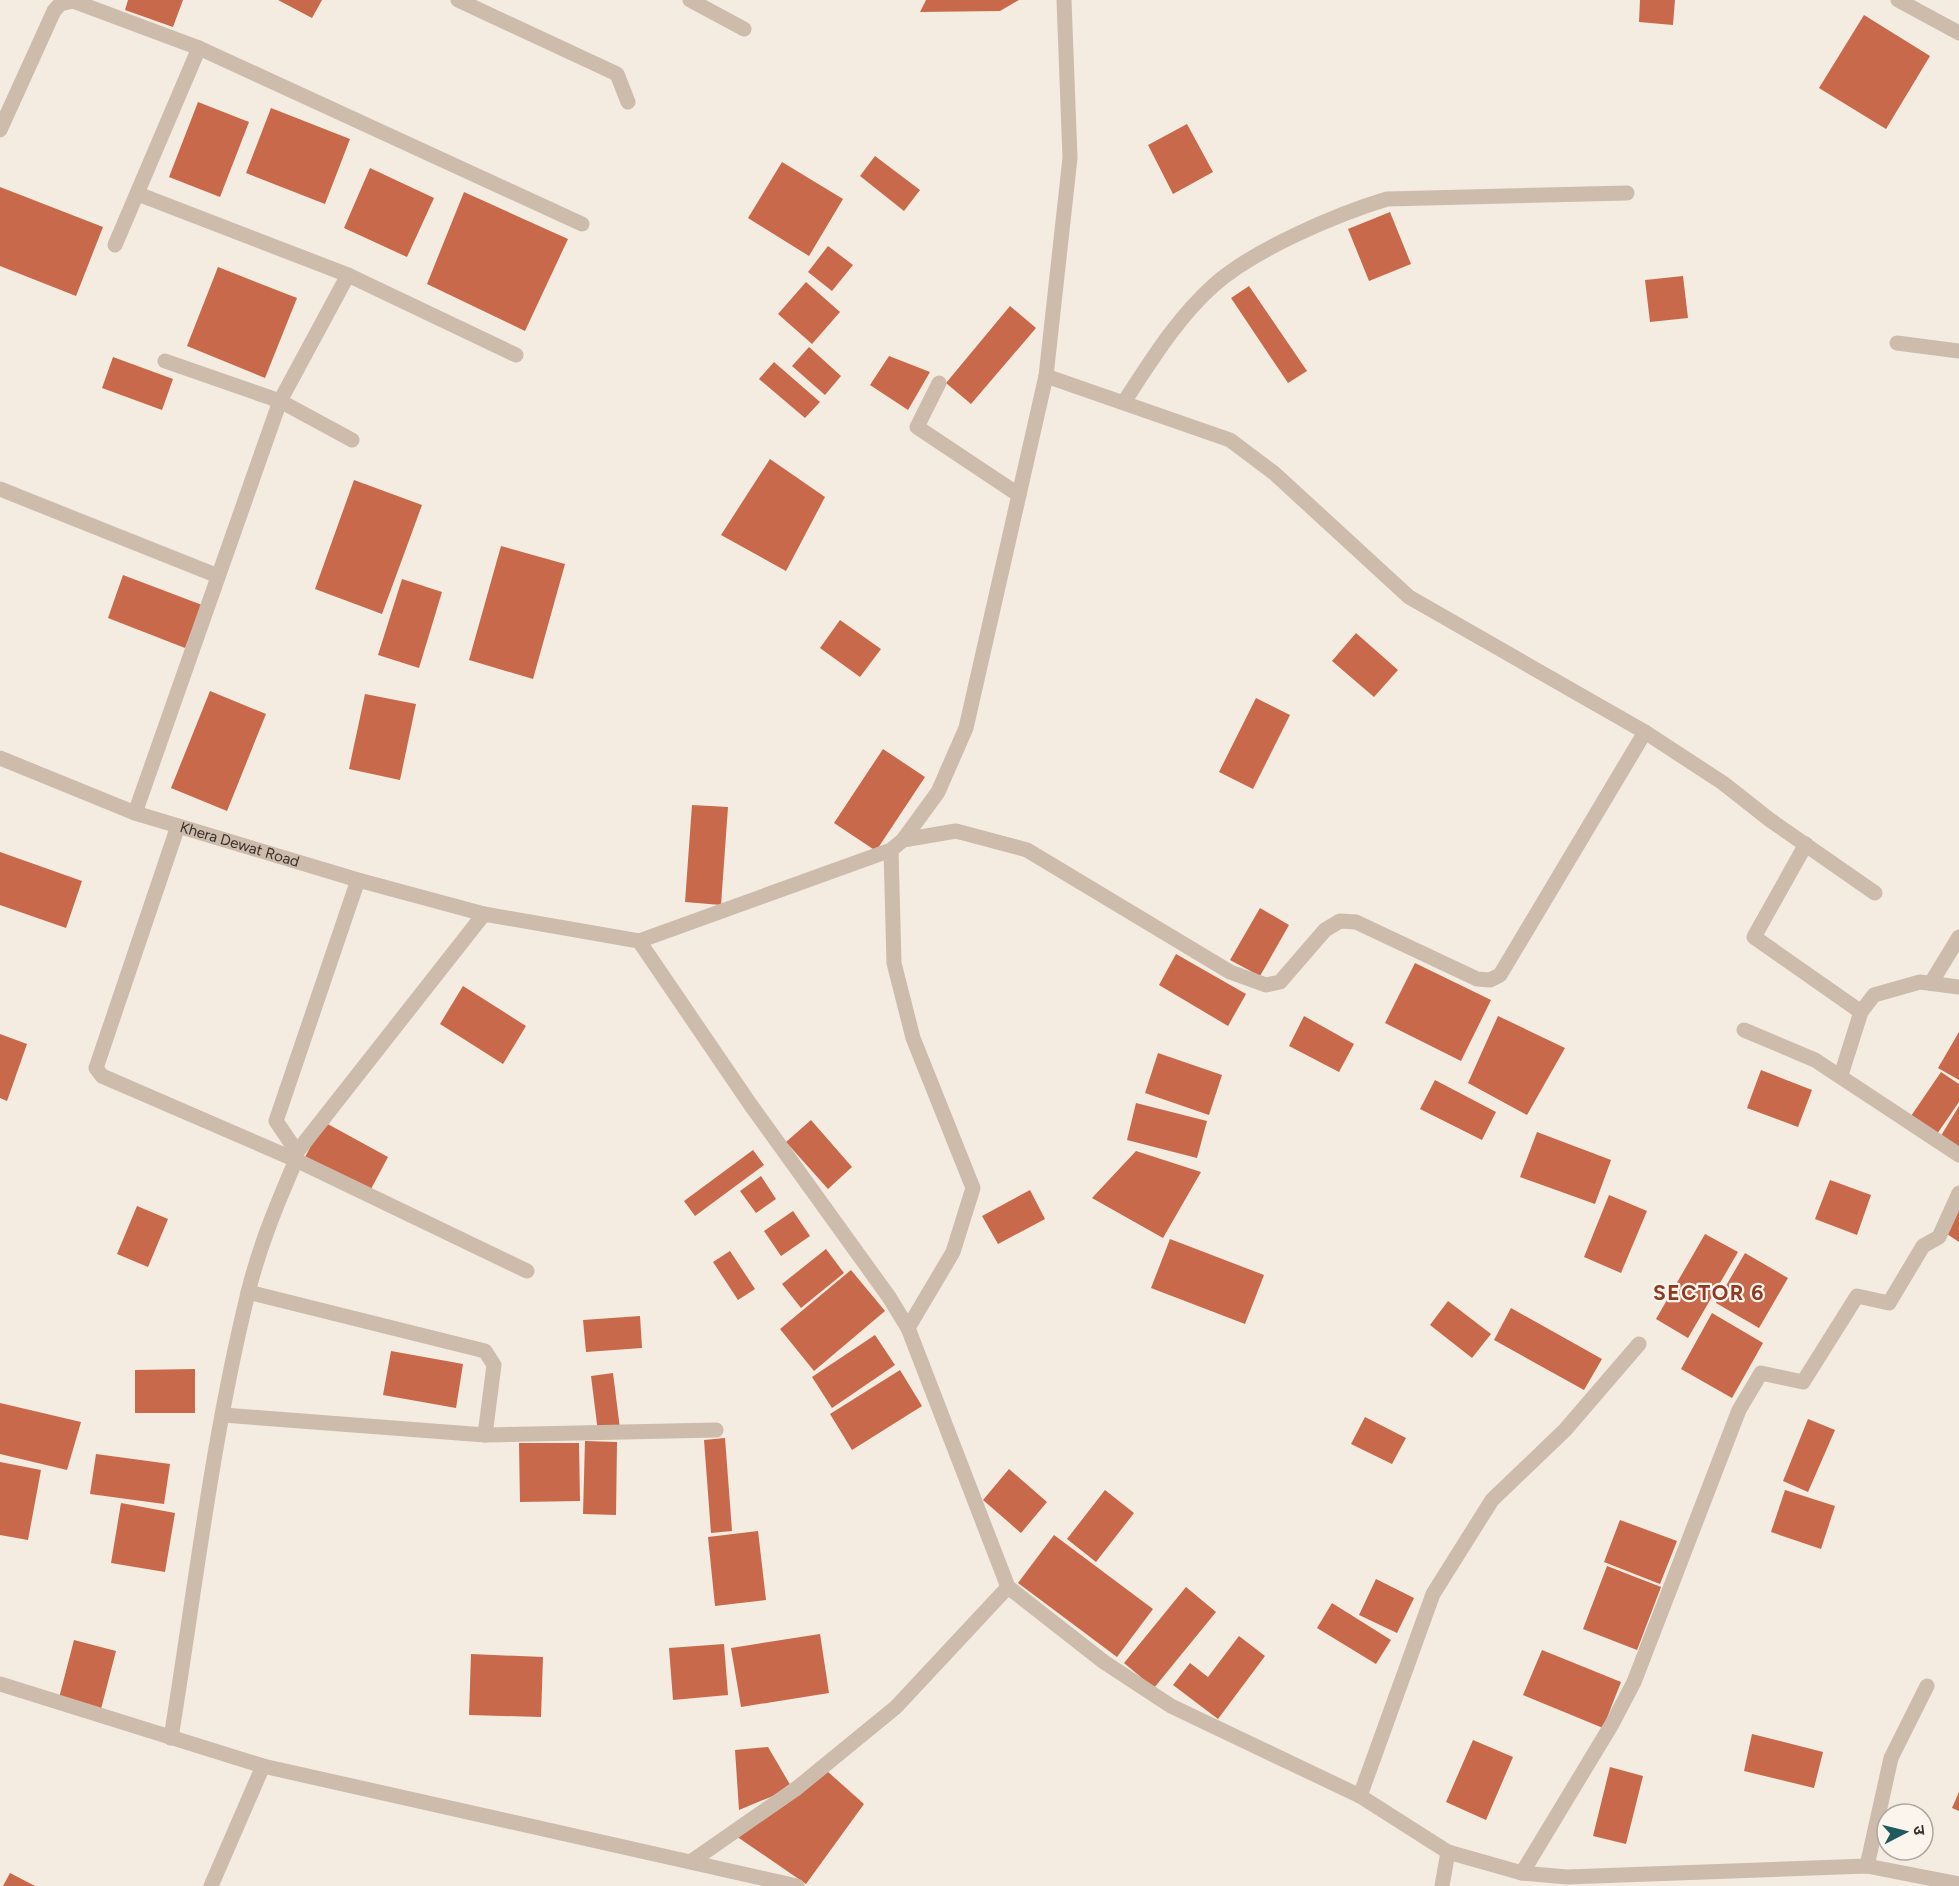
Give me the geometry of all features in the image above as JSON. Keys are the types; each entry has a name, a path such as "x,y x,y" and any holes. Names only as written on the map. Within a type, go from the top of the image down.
{"street":[{"path":"458,0 617,74 628,102"},
{"path":"690,0 744,29"},
{"path":"908,1328 953,1252 973,1188 913,1038 894,963 897,845 938,792 966,728 1046,376 1070,158 1064,0"},
{"path":"1898,0 1959,33"},
{"path":"0,130 54,11 60,4 73,1 200,48 582,224"},
{"path":"115,245 200,48"},
{"path":"1124,402 1169,335 1214,285 1239,265 1348,210 1387,199 1627,193"},
{"path":"138,194 348,275 516,355"},
{"path":"135,813 280,401 348,275"},
{"path":"1897,343 1959,351"},
{"path":"165,361 280,401 352,440"},
{"path":"1046,376 1230,440 1274,473 1409,597 1645,732 1723,783 1770,820 1875,893"},
{"path":"939,383 917,427 1019,495"},
{"path":"0,489 218,576"},
{"path":"1645,732 1500,975 1490,980 1477,979 1356,922 1340,921 1324,930 1280,982 1266,985 1230,972 1027,850 956,831 897,845 639,941 750,1104 889,1297 908,1328 1008,1587 1104,1662 1171,1706 1360,1796 1448,1852 1522,1873 1567,1877 1866,1866 1959,1884"},
{"name":"Khera Dewat Road","path":"0,758 135,813 358,880 484,915 639,941"},
{"path":"178,826 96,1068 102,1076 296,1156 527,1271"},
{"path":"1806,844 1754,936 1861,1012"},
{"path":"296,1156 276,1121 358,880"},
{"path":"171,1738 223,1415 248,1292 270,1221 296,1156 484,915"},
{"path":"1931,983 1959,937"},
{"path":"1841,1075 1861,1012 1874,995 1920,982 1959,987"},
{"path":"1744,1030 1815,1060 1841,1075 1872,1100 1959,1155"},
{"path":"1522,1873 1612,1724 1634,1682 1739,1410 1761,1373 1803,1382 1857,1296 1889,1303 1923,1246 1939,1237 1959,1193"},
{"path":"248,1292 485,1351 494,1365 485,1435"},
{"path":"1360,1796 1433,1594 1492,1500 1565,1430 1640,1344"},
{"path":"223,1415 485,1435 716,1430"},
{"path":"692,1861 797,1788 896,1707 1008,1587"},
{"path":"0,1684 263,1766 797,1886"},
{"path":"1866,1866 1891,1758 1927,1686"},
{"path":"211,1886 263,1766"},
{"path":"1442,1886 1448,1852"}],"building":[{"path":"128,0 183,0 173,27 125,10"},
{"path":"278,0 322,0 312,18"},
{"path":"926,0 1019,0 1000,11 920,12"},
{"path":"1640,0 1675,0 1673,25 1639,22"},
{"path":"1864,15 1930,56 1886,129 1819,88"},
{"path":"198,102 249,122 220,197 169,177"},
{"path":"271,108 350,139 325,204 246,173"},
{"path":"1187,124 1213,172 1173,194 1148,145"},
{"path":"875,156 920,190 904,211 860,176"},
{"path":"782,162 843,199 809,256 748,218"},
{"path":"370,168 434,198 407,257 344,228"},
{"path":"0,187 103,227 76,296 0,266"},
{"path":"464,192 568,239 525,331 427,284"},
{"path":"1390,212 1411,264 1369,281 1348,229"},
{"path":"828,246 853,265 832,291 808,272"},
{"path":"218,267 297,298 265,378 187,346"},
{"path":"1683,276 1688,318 1650,322 1645,280"},
{"path":"806,282 840,312 812,344 778,314"},
{"path":"1249,286 1307,371 1288,383 1231,298"},
{"path":"1010,306 1036,328 971,404 946,383"},
{"path":"809,347 841,376 825,395 792,366"},
{"path":"889,356 930,372 908,410 870,385"},
{"path":"113,357 173,379 162,410 102,388"},
{"path":"774,362 820,402 805,418 759,379"},
{"path":"770,459 825,497 786,571 721,535"},
{"path":"354,480 422,505 382,614 315,589"},
{"path":"501,546 565,564 533,679 469,660"},
{"path":"123,575 202,605 185,648 108,618"},
{"path":"402,579 442,592 419,668 378,655"},
{"path":"840,620 881,649 860,677 820,648"},
{"path":"1356,633 1398,670 1374,697 1332,661"},
{"path":"210,691 266,714 227,811 171,788"},
{"path":"365,694 416,704 400,780 349,769"},
{"path":"1256,698 1290,715 1253,789 1219,772"},
{"path":"883,749 925,777 876,851 834,823"},
{"path":"692,805 728,807 721,905 685,902"},
{"path":"0,852 82,881 66,928 0,905"},
{"path":"1260,908 1289,925 1260,976 1230,960"},
{"path":"1176,954 1246,994 1228,1026 1159,985"},
{"path":"1415,963 1491,1000 1461,1061 1385,1023"},
{"path":"463,986 526,1026 503,1064 440,1024"},
{"path":"1304,1016 1354,1044 1339,1072 1289,1046"},
{"path":"1498,1016 1565,1048 1527,1115 1468,1083"},
{"path":"1959,1032 1959,1080 1938,1068"},
{"path":"0,1034 27,1044 7,1101 0,1098"},
{"path":"1158,1053 1222,1075 1209,1115 1145,1093"},
{"path":"1761,1070 1812,1090 1798,1127 1747,1108"},
{"path":"1941,1072 1959,1084 1959,1102 1937,1134 1911,1116"},
{"path":"1435,1080 1496,1112 1482,1140 1420,1109"},
{"path":"1136,1103 1207,1121 1197,1158 1127,1140"},
{"path":"1959,1106 1959,1151 1939,1139"},
{"path":"811,1120 852,1167 828,1189 786,1142"},
{"path":"324,1122 388,1157 370,1191 305,1157"},
{"path":"1537,1132 1611,1160 1595,1204 1520,1177"},
{"path":"753,1150 764,1165 695,1216 684,1201"},
{"path":"1136,1151 1201,1172 1163,1238 1092,1198"},
{"path":"761,1176 776,1199 756,1213 740,1191"},
{"path":"1830,1180 1871,1195 1857,1235 1815,1219"},
{"path":"1030,1190 1045,1219 998,1244 982,1216"},
{"path":"1609,1195 1647,1211 1621,1273 1584,1257"},
{"path":"1959,1202 1959,1242 1944,1232"},
{"path":"137,1206 168,1219 148,1267 117,1254"},
{"path":"793,1211 810,1236 781,1256 764,1231"},
{"path":"1705,1234 1738,1252 1688,1338 1656,1319"},
{"path":"1170,1239 1264,1275 1245,1324 1151,1288"},
{"path":"826,1249 844,1273 801,1308 782,1284"},
{"path":"730,1251 755,1289 738,1300 713,1262"},
{"path":"1745,1253 1788,1278 1759,1328 1716,1303"},
{"path":"851,1270 885,1311 814,1371 780,1329"},
{"path":"1448,1301 1491,1334 1472,1358 1430,1325"},
{"path":"1511,1308 1602,1359 1584,1390 1494,1340"},
{"path":"1712,1313 1763,1343 1732,1398 1681,1369"},
{"path":"640,1316 642,1348 586,1352 583,1320"},
{"path":"875,1335 895,1365 832,1408 812,1377"},
{"path":"391,1351 463,1364 456,1408 383,1395"},
{"path":"195,1369 195,1413 135,1413 135,1370"},
{"path":"900,1370 922,1406 852,1450 830,1414"},
{"path":"613,1373 620,1429 598,1432 591,1376"},
{"path":"0,1403 81,1422 67,1470 0,1454"},
{"path":"1365,1417 1406,1438 1392,1464 1351,1444"},
{"path":"1808,1419 1835,1430 1808,1492 1783,1481"},
{"path":"725,1438 732,1531 711,1533 704,1440"},
{"path":"585,1441 617,1442 616,1515 583,1514"},
{"path":"519,1443 579,1443 580,1501 520,1502"},
{"path":"96,1454 170,1464 164,1504 90,1494"},
{"path":"0,1462 41,1470 28,1540 0,1535"},
{"path":"1009,1469 1047,1502 1021,1533 983,1500"},
{"path":"1105,1490 1134,1513 1096,1562 1067,1539"},
{"path":"1785,1490 1835,1506 1821,1549 1771,1532"},
{"path":"121,1503 175,1513 165,1572 111,1563"},
{"path":"1620,1520 1677,1541 1660,1584 1604,1562"},
{"path":"758,1531 766,1600 715,1606 708,1537"},
{"path":"1054,1535 1153,1609 1117,1657 1018,1583"},
{"path":"1607,1566 1661,1587 1637,1650 1583,1629"},
{"path":"1376,1579 1414,1598 1397,1633 1359,1615"},
{"path":"1186,1587 1216,1612 1154,1688 1124,1663"},
{"path":"1332,1603 1391,1640 1376,1664 1317,1628"},
{"path":"820,1634 829,1693 741,1707 731,1648"},
{"path":"1239,1636 1265,1656 1218,1719 1173,1685 1190,1663 1208,1677"},
{"path":"74,1640 116,1651 101,1709 59,1698"},
{"path":"724,1644 728,1695 673,1700 669,1648"},
{"path":"1542,1650 1621,1682 1603,1728 1523,1695"},
{"path":"471,1654 543,1657 541,1717 469,1715"},
{"path":"1752,1734 1823,1752 1814,1788 1744,1771"},
{"path":"1473,1740 1513,1757 1486,1820 1446,1802"},
{"path":"768,1747 792,1788 739,1810 735,1750"},
{"path":"1610,1767 1643,1776 1626,1844 1593,1836"},
{"path":"827,1771 864,1804 806,1884 736,1836"},
{"path":"1959,1792 1959,1811 1952,1808"},
{"path":"10,1873 35,1886 3,1886"}],"district":[{"name":"SECTOR 6","path":"1709,1292"}]}
